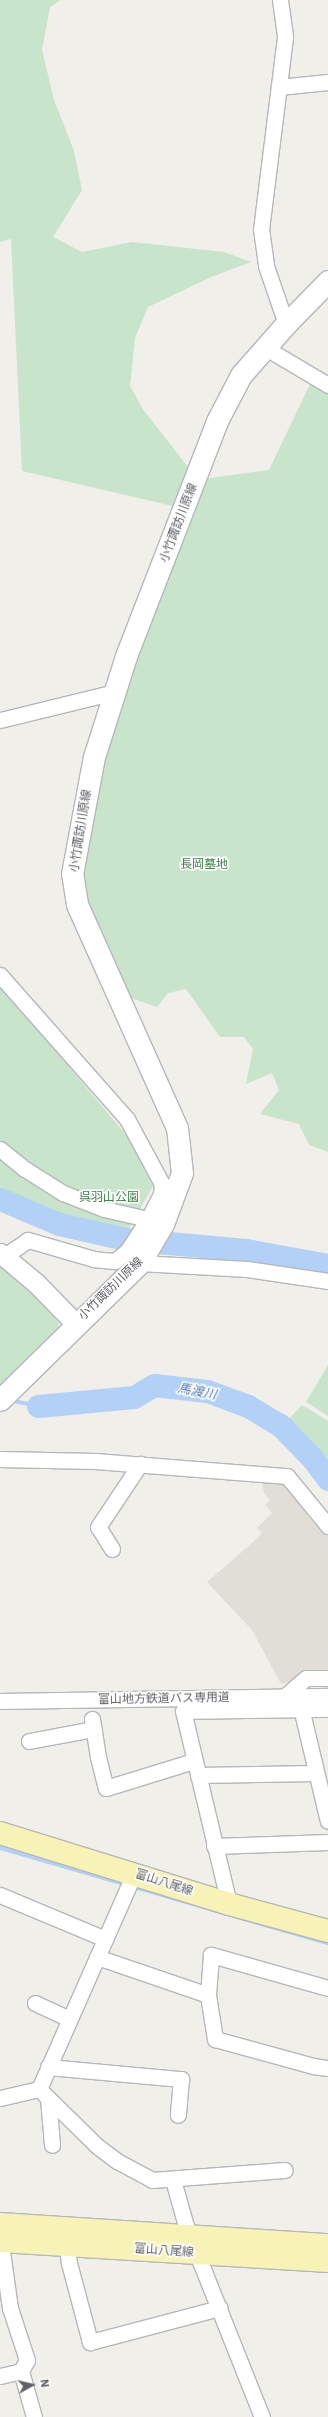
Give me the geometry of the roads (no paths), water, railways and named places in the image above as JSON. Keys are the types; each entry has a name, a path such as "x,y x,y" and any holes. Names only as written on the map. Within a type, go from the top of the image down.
{"main road":[{"name":"小竹諏訪川原線","path":"0,1400 143,1259 155,1222 182,1173 177,1128 77,904 72,874 94,757 115,692 217,421 241,375 264,347 328,282"},
{"name":"富山八尾線","path":"0,1833 229,1904 328,1931"},
{"name":"富山八尾線","path":"0,2236 194,2245 328,2261"},
{"name":"富山八尾線","path":"0,2236 67,2245 328,2245"}],"street":[{"path":"280,0 285,37 261,229 266,266 286,324"},
{"path":"279,87 328,82"},
{"path":"264,347 328,385"},
{"path":"0,720 115,692"},
{"path":"0,975 127,1119 162,1184 155,1222 127,1251 115,1261 94,1259 28,1240 2,1255 36,1282 76,1324"},
{"path":"0,1149 25,1169 63,1193 104,1208 155,1222"},
{"path":"143,1259 248,1269 328,1281"},
{"path":"0,1459 140,1464 287,1476 328,1526"},
{"path":"112,1549 98,1527 140,1464"},
{"path":"284,1697 306,1678 328,1678"},
{"name":"富山地方鉄道バス専用道","path":"0,1701 328,1696"},
{"path":"229,1904 182,1711 301,1708 328,1709"},
{"path":"301,1708 315,1773 328,1821"},
{"path":"29,1741 93,1724 106,1788 196,1768 315,1773"},
{"path":"214,1846 328,1842"},
{"path":"52,2145 43,2093 48,2067 134,1874"},
{"path":"0,1895 105,1939"},
{"path":"328,1988 211,1955 208,1995 214,2039 312,2066 328,2068"},
{"path":"97,1957 208,1995"},
{"path":"35,2003 70,2019"},
{"path":"48,2067 181,2079 178,2115"},
{"path":"0,2098 43,2093"},
{"path":"43,2093 97,2146 117,2161 152,2180 174,2180 285,2170"},
{"path":"174,2180 186,2226 220,2308 262,2417"},
{"path":"0,2236 10,2308 27,2360 22,2371 34,2417"},
{"path":"67,2245 69,2263 90,2342 220,2308"},
{"path":"0,2376 22,2371"}],"waterway":[{"path":"0,1199 59,1224 125,1239 246,1250 328,1265"},
{"name":"馬渡川","path":"38,1406 134,1397 154,1385 207,1391 248,1406 280,1425 313,1459 328,1479"},
{"path":"8,1400 38,1406"},
{"path":"0,1848 328,1943"}],"park label":[{"name":"長岡墓地","path":"204,865"},
{"name":"呉羽山公園","path":"109,1198"}]}
